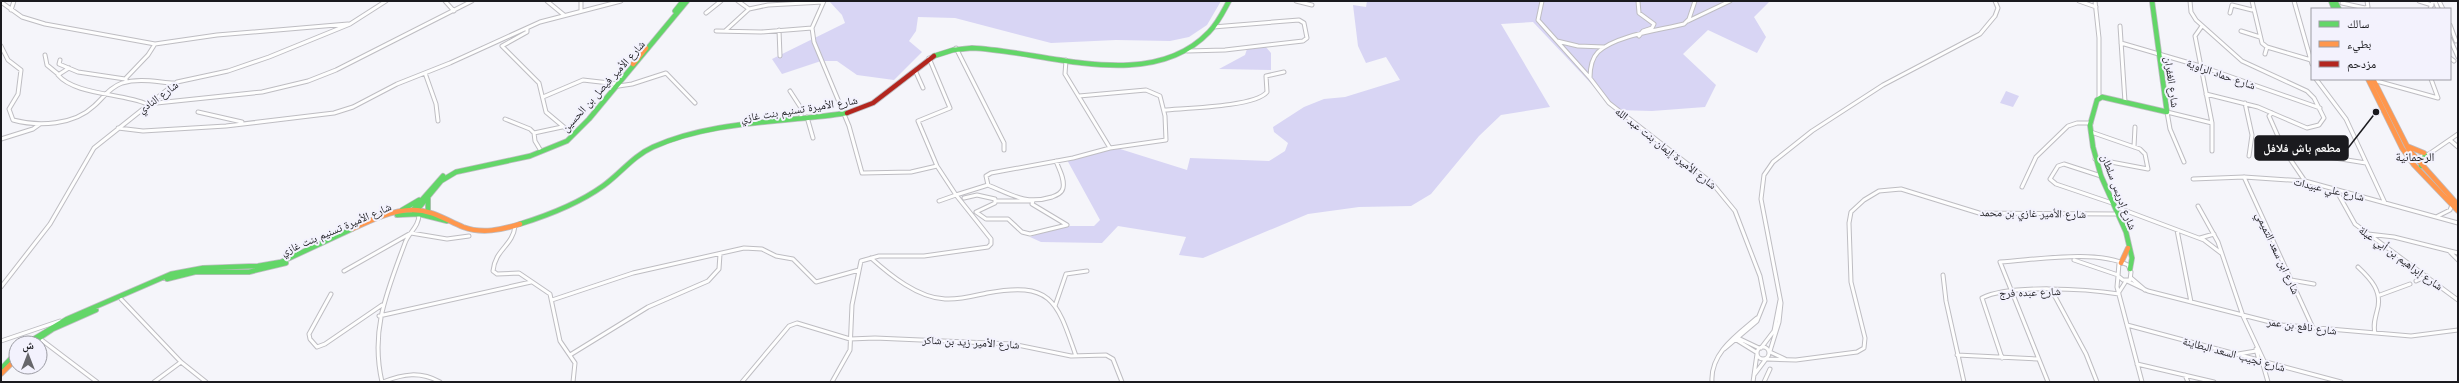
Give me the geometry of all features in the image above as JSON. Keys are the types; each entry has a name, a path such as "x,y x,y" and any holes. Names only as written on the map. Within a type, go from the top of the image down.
{"street":[{"path":"11,10 14,1"},
{"name":"شارع النادي","path":"1,287 41,239 70,190 85,158 118,128 175,83 251,64 350,24 386,1"},
{"path":"445,1 454,10"},
{"path":"45,54 47,65 58,74 65,83 106,94 138,100 147,104 181,99 262,92 308,80 377,51 472,1"},
{"path":"547,1 564,15"},
{"path":"581,1 581,11"},
{"path":"118,128 144,131 302,118 343,111 385,89 527,28 564,15 621,1"},
{"name":"شارع الأمير فيصل بن الحسين","path":"415,212 443,180 456,172 522,160 558,146 578,131 683,1"},
{"name":"شارع الأمير فيصل بن الحسين","path":"415,212 423,198 440,178 456,169 521,157 541,151 571,133 615,85 687,1"},
{"path":"706,12 721,1"},
{"path":"738,1 749,10"},
{"name":"شارع الأميرة تسنيم بنت غازي","path":"40,335 64,320 176,273 199,268 253,268 288,260 398,212 428,211 463,229 483,233 515,225 591,194 628,161 654,146 700,133 844,112 873,105 929,58 956,48 985,49 1107,63 1163,60 1185,51 1200,41 1213,27 1229,1"},
{"path":"1296,1 1312,5"},
{"name":"شارع الأميرة إيمان بنت عبد الله","path":"1542,1 1538,19 1619,112 1712,183 1731,204 1762,282 1765,301 1757,321 1724,349 1713,364 1711,373 1712,382"},
{"path":"1638,1 1639,12 1654,24 1652,28 1643,31 1639,36"},
{"path":"1688,21 1695,1"},
{"path":"1557,41 1578,46 1605,47 1684,24 1730,1"},
{"path":"1754,375 1766,359 1771,356 1770,352 1780,322 1780,300 1761,199 1764,175 1769,168 1812,131 1883,85 1980,34 1995,16 1998,8 1995,1"},
{"path":"2079,1 2096,7"},
{"name":"شارع إدريس سلطان","path":"2095,1 2099,38 2098,98 2090,132 2095,159 2101,176 2126,232 2132,262 2130,269"},
{"name":"شارع الغفران","path":"2152,1 2170,129 2184,162"},
{"path":"2190,1 2193,15 2202,26 2242,62 2307,91 2324,115 2322,122 2311,128 2245,103 2206,94"},
{"path":"2252,1 2252,10 2262,43 2267,47 2311,62"},
{"path":"2294,1 2311,59"},
{"path":"2333,1 2365,8 2368,7 2367,1"},
{"path":"2419,1 2432,5"},
{"path":"2430,8 2434,1"},
{"path":"1,2 22,17 45,24 155,44 217,34 350,24"},
{"path":"724,32 731,28 749,10 768,5 823,2 812,28 815,46 844,112 860,170 863,174 916,172 937,166"},
{"path":"2230,13 2232,5 2252,10"},
{"path":"1185,51 1225,50 1303,41 1307,38 1304,23 1299,20 1213,27"},
{"path":"2120,26 2125,102"},
{"path":"2202,26 2195,36 2212,123 2212,151"},
{"path":"527,28 528,32 502,46 538,81 543,97 544,110 562,127 571,133"},
{"path":"731,28 732,32"},
{"path":"716,31 732,32 812,28"},
{"path":"2451,28 2456,41"},
{"path":"779,30 780,56"},
{"path":"2241,31 2260,37"},
{"path":"2451,41 2458,57"},
{"name":"شارع حماد الراوية","path":"2121,43 2200,66 2320,108"},
{"path":"1,46 8,60 21,70 18,94 9,109 13,120 21,123 40,124 82,115 118,84 126,80 148,56 155,44"},
{"path":"1590,78 1594,60 1605,47"},
{"path":"2266,54 2267,47"},
{"path":"956,48 1004,144 1004,150"},
{"path":"832,382 849,353 852,305 862,261 871,258 924,256 990,246 991,242 989,236 956,195 937,166 918,121 950,108 929,58"},
{"path":"1066,59 1065,74 1110,148"},
{"path":"60,60 59,64 68,68 126,80 175,83"},
{"path":"58,74 68,68"},
{"path":"915,70 923,88"},
{"path":"1164,110 1225,105 1262,98 1267,92 1266,76 1284,72"},
{"path":"425,73 436,104 438,121"},
{"path":"543,97 583,80 615,85 632,84 666,73 695,103"},
{"path":"2317,80 2346,119 2384,203"},
{"path":"2371,80 2388,123 2406,154 2458,211"},
{"path":"2372,80 2406,145 2416,160 2458,205"},
{"path":"2375,80 2438,98 2431,80"},
{"path":"988,185 987,175 1110,148 1165,142 1167,137 1164,110 1160,96 1146,90 1079,96"},
{"path":"790,91 801,108 813,138"},
{"path":"2098,98 2125,102 2212,123"},
{"path":"2245,103 2252,135 2248,156"},
{"path":"198,112 231,118 244,123"},
{"path":"2272,113 2269,116 2270,120 2284,150 2304,181"},
{"path":"505,119 530,129 534,133 535,141 541,151"},
{"path":"2022,187 2028,171 2036,157 2068,126 2077,123 2091,123"},
{"path":"1,139 33,129 40,124"},
{"path":"534,133 562,127"},
{"path":"2134,127 2134,147"},
{"path":"2090,132 2134,147 2143,152 2148,169 2095,159"},
{"path":"2410,160 2416,160 2451,141 2458,134"},
{"path":"2451,141 2458,147"},
{"path":"2406,145 2425,154"},
{"path":"2284,150 2366,163"},
{"path":"2406,154 2425,154"},
{"path":"2421,166 2425,154"},
{"path":"1033,201 1032,204 1067,225 1030,234 1022,232 1008,219 986,219 976,212 995,201 1033,201 1058,195 1063,189 1063,182 1056,161"},
{"path":"2101,176 2064,164 2058,166 2050,179 2056,184 2199,238 2211,244 2222,255"},
{"name":"شارع علي عبيدات","path":"2193,179 2244,177 2304,181 2438,216 2458,223"},
{"name":"شارع ابن سعد التميمي","path":"2244,177 2313,328"},
{"path":"939,202 988,185 1003,193 1033,201"},
{"name":"شارع الأمير غازي بن محمد","path":"1798,360 1857,352 1864,348 1865,338 1851,282 1849,223 1851,212 1864,200 1879,191 1901,190 1978,214 2119,214"},
{"name":"شارع إبراهيم بن أبي عبلة","path":"2336,190 2351,220 2366,234 2427,276 2458,300"},
{"path":"964,198 977,195 995,199 995,201"},
{"path":"428,197 428,211"},
{"path":"398,212 423,198"},
{"path":"2438,216 2446,214 2452,205"},
{"path":"2198,206 2214,234 2243,316 2262,361 2268,382"},
{"path":"415,212 419,222 405,245 382,305 377,365 383,382 411,373 428,375 440,382"},
{"name":"شارع الأميرة تسنيم بنت غازي","path":"40,335 170,278 188,273 244,273 275,267 390,218 415,212 450,222"},
{"path":"515,225 514,235 494,257 493,271 497,274 519,274 547,292 552,300 559,338 575,366 573,382"},
{"path":"2177,230 2191,302"},
{"path":"344,271 411,233 434,240 455,239 469,236"},
{"path":"2199,238 2214,234"},
{"path":"2366,234 2394,237 2458,253"},
{"path":"396,242 405,245"},
{"path":"2128,248 2120,263 2116,282 2142,382"},
{"path":"552,300 633,273 742,249 764,249 776,256 795,260 813,281 818,283 859,270"},
{"path":"2448,251 2458,260"},
{"path":"570,355 648,307 708,281 715,276 721,266 720,254"},
{"path":"871,258 880,267 898,279 939,299 960,299 1029,289 1044,295 1055,306 1076,356"},
{"path":"2048,382 2000,262 2099,258 2120,263 2127,265 2130,269 2131,278 2126,281 2119,293"},
{"name":"شارع نافع بن عمر","path":"2070,259 2118,276 2136,287 2148,292 2282,325 2423,336 2458,330"},
{"path":"2358,267 2370,280 2380,295 2378,310 2372,324 2375,333"},
{"path":"1055,306 1066,274 1087,271"},
{"path":"1943,275 1957,355 1964,382"},
{"path":"2416,281 2427,276"},
{"name":"شارع نافع بن عمر","path":"2131,278 2148,292"},
{"path":"2291,280 2314,284"},
{"path":"380,316 531,282"},
{"path":"2380,295 2410,284"},
{"name":"شارع عبده فرج","path":"2002,358 1982,298 1990,293 2011,291 2100,290 2119,293"},
{"path":"2052,291 2086,354 2097,382"},
{"path":"331,294 309,334 310,339 317,348 382,305"},
{"path":"121,299 181,362 206,382"},
{"path":"1753,382 1756,353 1767,342 1775,328 1780,300"},
{"path":"1,341 64,320"},
{"name":"شارع الأمير زيد بن شاكر","path":"742,382 792,324 801,323 850,339 883,338 1012,344 1076,356 1102,355 1111,357 1122,382"},
{"name":"شارع نجيب السعد البطاينة","path":"2127,325 2341,382"},
{"path":"37,328 40,329 40,335"},
{"path":"1736,338 1781,358 1798,360"},
{"path":"1736,338 1766,359 1798,360"},
{"path":"48,342 97,382"},
{"path":"2232,354 2250,353 2256,349"},
{"path":"1957,355 2038,359"},
{"path":"1,369 8,362"},
{"path":"154,382 181,362"},
{"path":"2137,364 2214,382"},
{"path":"1764,382 1770,369"},
{"path":"2186,375 2188,382"}],"shaded area":[{"path":"829,1 1221,1 1207,25 1189,37 1170,41 1116,40 1051,43 955,18 918,17 916,31 909,41 922,52 894,80 857,75 837,61 821,61 782,74 772,59 845,23 842,15"},
{"path":"1367,1 1769,2 1754,17 1766,37 1757,53 1708,30 1683,54 1716,85 1705,107 1652,111 1616,110 1533,22 1501,24 1550,107 1501,115 1479,136 1431,194 1411,206 1359,207 1308,214 1203,258 1179,255 1186,237 1118,226 1102,243 1041,242 1030,237 1060,226 1094,226 1100,220 1066,158 1117,148 1187,170 1190,158 1269,161 1285,151 1288,143 1274,132 1273,127 1304,107 1324,99 1345,97 1400,80 1386,57 1366,63 1358,46 1353,5 1366,7"},
{"path":"1265,46 1271,53 1271,70 1219,69 1245,55 1247,49"},
{"path":"2006,91 2019,96 2013,107 2000,103"}],"traffic: fast":[{"path":"675,11 683,1"},
{"path":"417,210 441,181 456,172 530,156 544,152 567,141 589,119 687,1"},
{"path":"934,56 943,52 962,48 981,48 1060,60 1112,65 1137,64 1162,60 1185,51 1205,36 1216,24 1229,1"},
{"path":"2130,269 2132,258 2126,232 2101,176 2093,147 2090,125 2097,100 2102,97 2167,112 2152,1"},
{"path":"2331,1 2334,8"},
{"path":"2335,1 2338,8"},
{"path":"520,224 574,204 603,186 639,155 653,147 676,139 700,132 724,128 847,113"},
{"path":"2421,166 2425,155"},
{"path":"413,210 443,176"},
{"path":"428,197 428,211"},
{"path":"402,210 419,200"},
{"path":"397,215 419,214 447,221"},
{"path":"40,335 67,319 171,274 203,268 258,266 281,262 352,229"},
{"path":"167,279 195,272 249,272 286,263"},
{"path":"44,335 53,329 96,310"},
{"path":"1,369 8,362"}],"traffic: slow":[{"path":"633,64 646,48"},
{"path":"2368,80 2402,148 2414,165 2458,211"},
{"path":"2374,80 2409,150 2458,205"},
{"path":"2407,146 2424,153"},
{"path":"352,229 387,214 405,210 432,213 463,227 480,231 503,229 520,224"},
{"path":"2121,263 2128,248"},
{"path":"1,374 8,367"}],"traffic: jam":[{"path":"847,113 861,109 873,103 922,63 934,56"}],"place":[{"name":"مطعم باش فلافل","path":"2376,112"}],"district":[{"name":"الرحمانية","path":"2415,156"}]}
